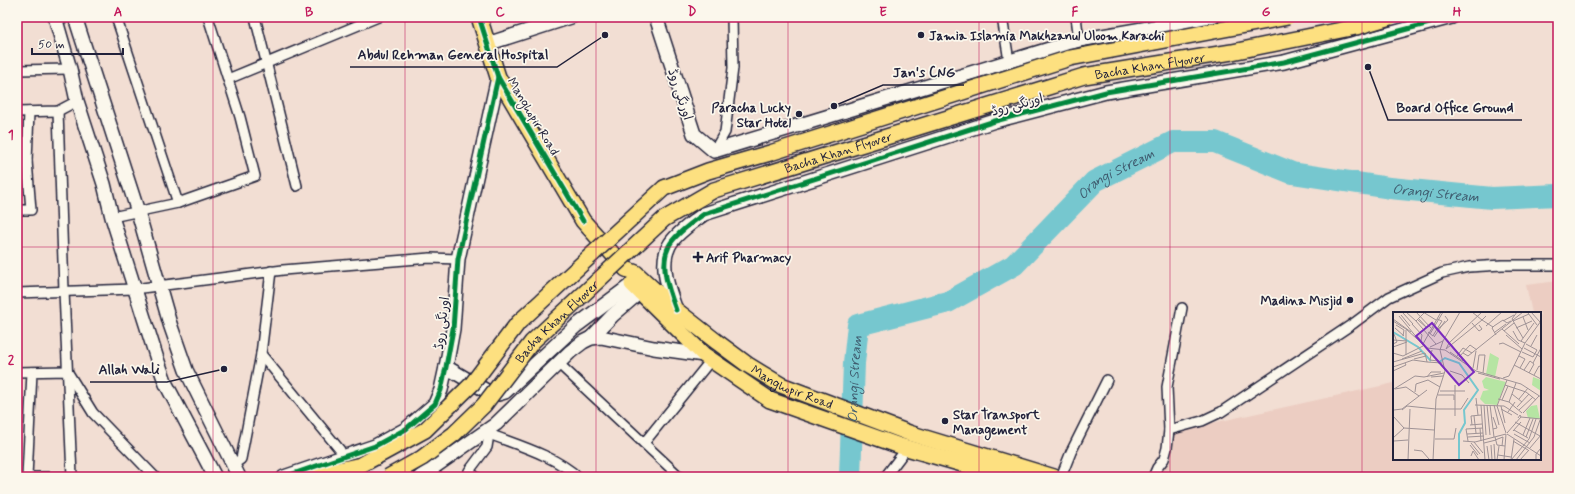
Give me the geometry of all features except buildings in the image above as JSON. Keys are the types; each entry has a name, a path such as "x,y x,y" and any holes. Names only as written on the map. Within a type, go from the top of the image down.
{"main road":[{"name":"Manghopir Road","path":"479,17 498,77 584,221 626,269 636,273 640,285 707,357 770,400 904,447 1007,477"},
{"name":"Bacha Khan Flyover","path":"308,477 361,465 425,430 472,384 518,323 664,188 708,172 770,154 1070,58 1288,17"},
{"name":"Bacha Khan Flyover","path":"388,477 422,458 454,434 484,405 532,342 664,219 714,190 1084,76 1232,52 1356,27 1390,17"},
{"name":"Manghopir Road","path":"640,285 676,310 748,365 781,385 909,433 1054,477"}],"street":[{"path":"75,17 138,212 170,324 186,370 234,464 239,477"},
{"path":"116,17 178,203"},
{"path":"112,217 178,203 255,176 240,117 208,17"},
{"path":"255,17 297,186"},
{"path":"228,79 378,17"},
{"path":"487,44 571,17"},
{"name":"اورنگی روڈ","path":"656,17 694,134 714,151"},
{"path":"714,151 725,132 733,68 732,17"},
{"path":"1002,17 1009,61"},
{"path":"1076,17 1079,40"},
{"path":"714,151 1079,40 1212,17"},
{"name":"اورنگی روڈ","path":"676,310 667,285 665,262 669,245 685,228 704,214 1002,119 1106,92 1284,62 1452,17"},
{"path":"60,18 77,101 104,184 112,217 134,289 166,384 215,477"},
{"path":"17,70 70,69"},
{"name":"اورنگی روڈ","path":"284,477 375,446 406,428 435,404 441,390 453,329 458,259 498,77"},
{"path":"17,112 58,111 77,101"},
{"path":"32,477 72,477 58,111"},
{"path":"17,210 31,210 27,162 29,112"},
{"path":"17,161 27,162"},
{"path":"17,293 134,289 271,271 430,258 458,259"},
{"path":"1169,430 1202,421 1221,412 1347,328 1389,297 1442,273 1469,267 1558,264"},
{"path":"234,464 241,459 261,354 271,271"},
{"path":"446,367 482,390 498,394 505,392 576,326 602,306 640,285"},
{"path":"420,477 490,431 558,363 583,342 591,338 640,285"},
{"path":"1153,477 1157,468 1164,459 1169,430 1166,387 1182,308"},
{"path":"591,338 601,337 707,357 644,443"},
{"path":"261,354 340,450"},
{"path":"558,363 680,477"},
{"path":"17,372 67,371"},
{"path":"67,371 94,413 155,477"},
{"path":"27,477 32,372"},
{"path":"1061,477 1071,452 1107,380"},
{"path":"476,477 469,471 488,447 490,431"},
{"path":"490,431 548,456 569,469 578,477"},
{"path":"885,477 904,447"}],"shaded area":[{"path":"1558,281 1558,477 1159,477 1167,433 1393,383 1393,460 1541,460 1541,312 1532,312 1526,285"}],"waterway":[{"name":"Orangi Stream","path":"850,477 854,363 858,325 948,302 1014,265 1095,181 1173,142 1215,142 1292,173 1390,188 1492,198 1558,195"}],"cycle path":[{"path":"479,17 498,77 583,221"},
{"path":"676,310 666,278 666,253 675,237 704,214 995,121 1106,92 1284,62 1452,17"},
{"path":"284,477 375,446 406,429 435,404 441,390 453,329 458,259 498,77"}],"place":[{"name":"Abdul Rehman General Hospital","path":"605,35"},
{"name":"Jamia Islamia Makhzanul Uloom Karachi","path":"921,35"},
{"name":"Board Office Ground","path":"1368,67"},
{"name":"Jan's CNG","path":"834,106"},
{"name":"Paracha Lucky Star Hotel","path":"799,114"},
{"name":"Arif Pharmacy","path":"698,257"},
{"name":"Madina Misjid","path":"1350,300"},
{"name":"Allah Wali","path":"224,369"},
{"name":"Star Transport Management","path":"945,421"}]}
